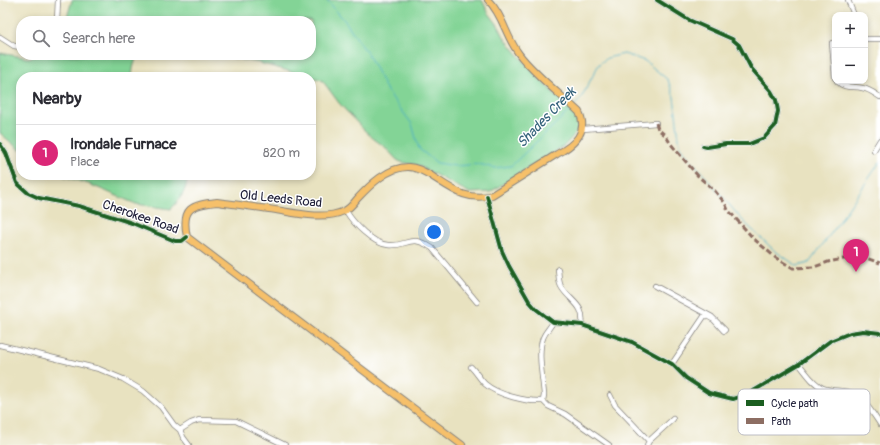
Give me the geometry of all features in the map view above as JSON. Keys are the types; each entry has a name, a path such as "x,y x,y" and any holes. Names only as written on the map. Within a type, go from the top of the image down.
{"main road":[{"path":"346,211 380,178 390,171 408,167 422,170 463,195 472,197 492,195 567,149 578,138 583,129 579,112 518,54 500,17 488,0"},
{"name":"Old Leeds Road","path":"188,237 184,223 188,210 202,204 217,202 311,215 330,215 346,211"},
{"path":"188,237 462,445"}],"street":[{"path":"57,16 58,0"},
{"path":"657,0 689,20 732,39 741,46 751,68 771,91 776,100 778,111 775,126 764,138 749,144 726,144 708,147 703,146"},
{"path":"848,0 853,12"},
{"path":"0,37 16,46"},
{"path":"868,39 880,39"},
{"path":"841,84 844,86 862,88 871,91 880,97"},
{"path":"583,129 656,123"},
{"path":"874,150 880,140"},
{"name":"Cherokee Road","path":"0,144 6,153 17,183 28,193 40,198 79,206 132,223 175,241 182,241 188,237"},
{"path":"487,196 502,251 528,301 536,309 553,322 582,325 632,342 672,364 686,378 712,394 733,399 738,397"},
{"path":"346,211 349,217 372,239 380,243 395,245 411,240 423,242 432,248 477,302"},
{"path":"558,269 561,287 581,310 583,317 582,325"},
{"path":"655,286 712,317 725,330 724,331 714,320 705,315 672,364"},
{"path":"543,401 544,395 540,346 543,336 553,322"},
{"path":"757,389 799,364 830,341 850,333 863,331 880,333"},
{"path":"0,345 99,369 123,379 143,391 161,407 174,425 180,430 189,445"},
{"path":"799,364 816,383 822,388 829,389"},
{"path":"471,366 485,384 497,392 535,402 543,401"},
{"path":"610,395 615,405 648,443 673,419"},
{"path":"543,401 548,406 565,414 609,445"},
{"path":"870,410 880,424"},
{"path":"180,430 199,420 236,422 285,445"}],"green space":[{"path":"72,0 482,0 488,12 511,46 541,81 575,113 579,121 577,132 564,146 490,192 470,193 417,165 397,160 385,147 363,129 339,103 322,80 316,78 316,72 293,72 244,60 316,60 316,16 67,16"},
{"path":"0,53 16,56 16,60 135,60 133,72 16,72 16,147 0,133"},
{"path":"76,180 187,180 183,194 171,209 136,204"}],"waterway":[{"name":"Shades Creek","path":"327,0 345,21 369,56 387,91 412,124 419,149 437,163 456,166 479,164 494,168 511,166 571,109"},
{"name":"Shades Creek","path":"574,105 580,100 599,64 607,58 624,54 645,61 668,80 674,97 680,147 744,222 775,251 797,266 809,263 880,162"}],"marked path":[{"path":"656,123 658,129 666,136 670,143 699,177 714,190 725,203 728,210 754,239 776,258 793,268 814,267 828,262 854,257 866,258 880,263"}],"cycle path":[{"path":"657,0 689,20 732,39 739,45 751,68 771,91 776,100 778,111 775,126 764,138 749,144 703,146"},
{"path":"0,144 6,153 17,183 28,193 39,198 79,206 132,223 175,241 182,241 187,237"},
{"path":"487,196 502,251 529,301 536,309 553,322 582,325 632,342 672,364 686,378 709,393 733,399 738,397"},
{"path":"757,389 799,364 830,341 850,333 863,331 880,333"}],"place":[{"name":"Irondale Furnace","path":"856,272"}]}
